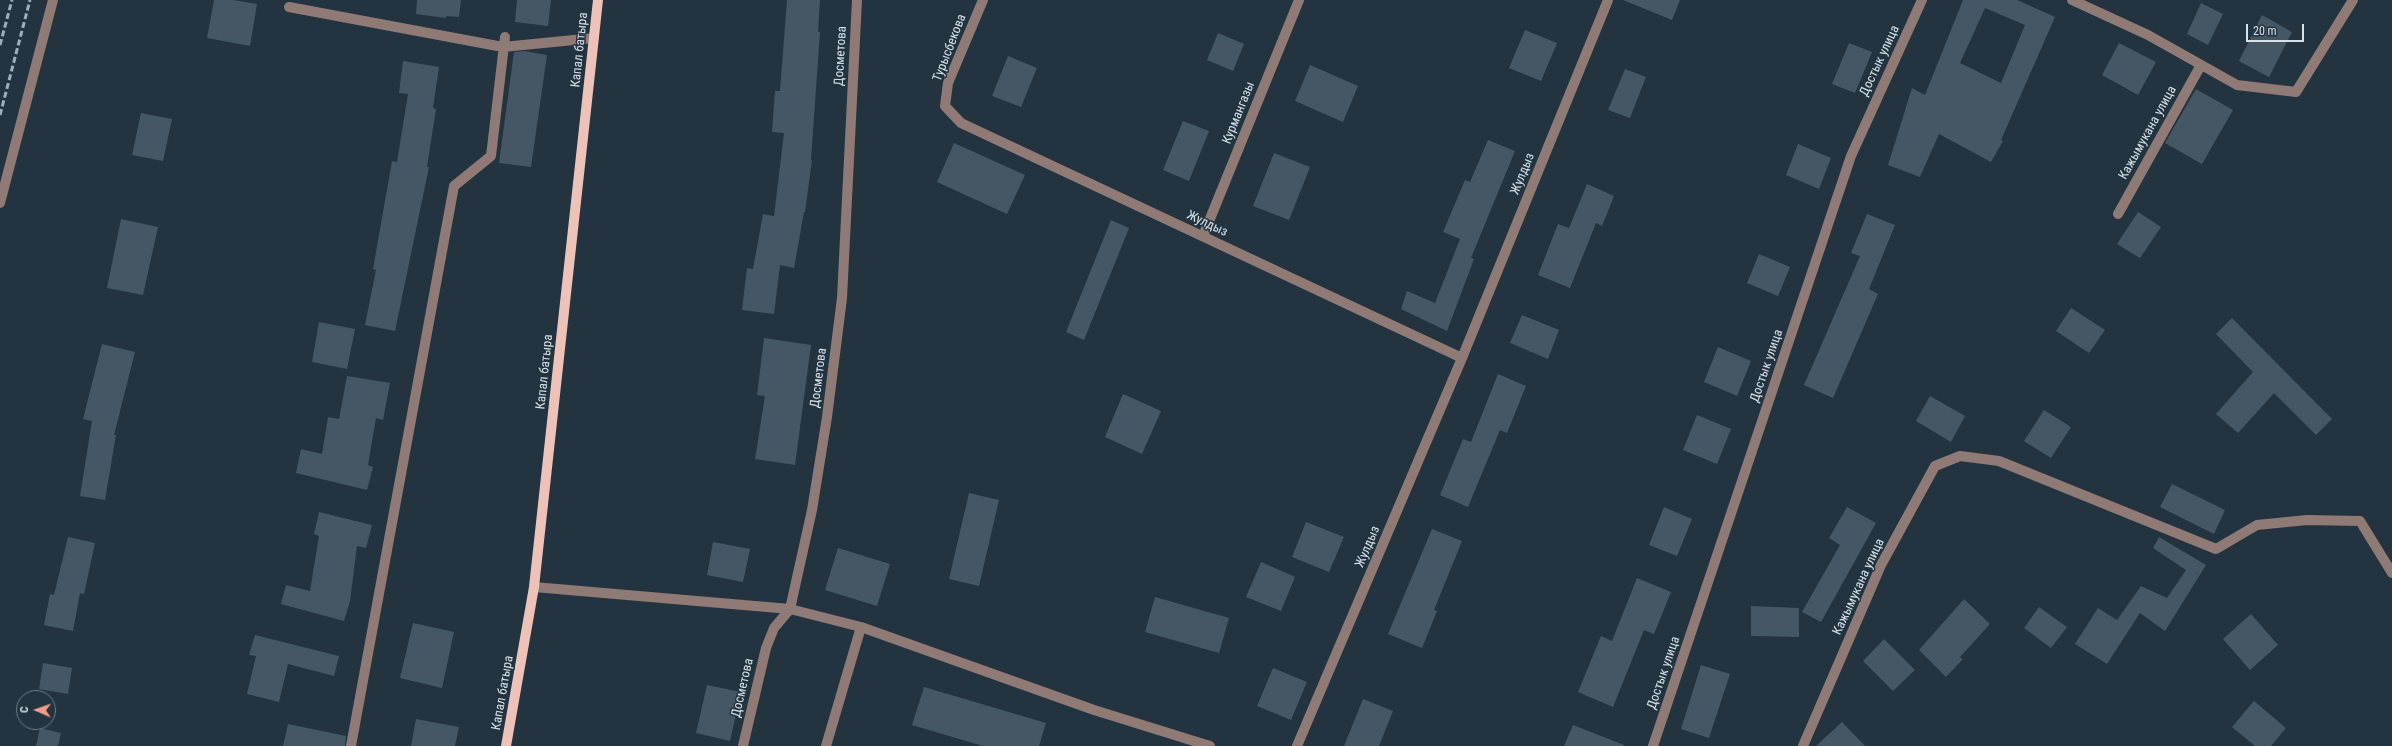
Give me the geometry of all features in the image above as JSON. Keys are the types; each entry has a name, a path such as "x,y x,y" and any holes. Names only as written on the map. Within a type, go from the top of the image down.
{"main road":[{"name":"Капал батыра","path":"506,746 534,587 598,0"}],"street":[{"path":"0,203 53,0"},
{"name":"Досметова","path":"743,746 766,648 774,628 790,609 813,502 827,417 842,298 857,0"},
{"name":"Турысбекова","path":"945,106 948,83 983,0"},
{"name":"Курмангазы","path":"1203,236 1299,0"},
{"name":"Жулдыз","path":"1297,746 1462,358 1608,0"},
{"name":"Достык улица","path":"1653,746 1851,156 1922,0"},
{"path":"2072,0 2148,35 2237,85 2296,92 2353,0"},
{"path":"289,7 503,48 594,38"},
{"path":"351,746 454,186 491,156 505,37"},
{"name":"Кажымукана улица","path":"2118,214 2201,65"},
{"name":"Жулдыз","path":"945,106 961,123 1462,358"},
{"name":"Кажымукана улица","path":"1803,746 1881,565 1935,466 1960,456 1999,461 2216,549 2257,525 2307,520 2360,521 2392,573"},
{"path":"534,587 790,609 861,627 1094,710 1210,746"},
{"path":"826,746 861,627"}],"building":[{"path":"214,0 233,0 257,4 250,46 207,38"},
{"path":"417,0 461,0 459,17 446,16 446,18 416,14"},
{"path":"517,0 551,0 548,26 515,22"},
{"path":"787,0 820,0 818,32 820,32 812,160 805,212 794,268 780,265 774,314 742,310 747,268 753,269 763,214 774,216 784,133 772,132 775,91 780,91"},
{"path":"1623,0 1680,0 1672,20"},
{"path":"1963,0 2017,0 2055,17 2001,140 2003,141 1991,162 1939,134 1920,177 1888,165 1912,88 1925,95","holes":["1985,8 2025,25 2001,83 1960,63"]},
{"path":"2201,3 2223,14 2208,45 2187,34"},
{"path":"2262,15 2292,32 2269,77 2239,61"},
{"path":"1525,30 1557,43 1541,81 1509,68"},
{"path":"1218,33 1244,44 1233,71 1207,60"},
{"path":"1849,43 1872,52 1855,93 1832,84"},
{"path":"2119,43 2156,62 2138,95 2102,75"},
{"path":"524,51 547,55 531,167 499,163 514,52"},
{"path":"1008,56 1037,68 1021,107 992,96"},
{"path":"403,61 439,67 433,108 436,109 427,167 429,167 395,331 365,325 376,270 373,269 392,161 397,162 408,94 399,93"},
{"path":"1310,65 1358,86 1343,122 1295,101"},
{"path":"1625,69 1646,77 1630,118 1608,110"},
{"path":"2196,89 2233,110 2202,164 2165,143"},
{"path":"141,113 172,119 163,161 132,155"},
{"path":"1183,121 1209,131 1189,181 1163,170"},
{"path":"1488,140 1515,151 1471,258 1474,259 1447,331 1401,309 1407,291 1435,303 1460,239 1443,232 1465,180 1470,182"},
{"path":"954,143 1025,175 1007,214 937,182"},
{"path":"1798,144 1831,158 1819,189 1786,175"},
{"path":"1274,153 1310,167 1289,220 1253,206"},
{"path":"1587,184 1614,196 1602,226 1596,223 1570,288 1538,275 1558,224 1569,228"},
{"path":"2138,212 2161,227 2140,258 2117,244"},
{"path":"1867,214 1895,225 1869,289 1878,294 1833,398 1804,385 1860,256 1851,253"},
{"path":"121,219 158,227 143,295 107,288"},
{"path":"1111,220 1129,228 1084,340 1066,332"},
{"path":"1759,254 1790,267 1778,296 1747,283"},
{"path":"2071,308 2105,330 2089,353 2056,331"},
{"path":"1522,315 1559,330 1548,359 1510,343"},
{"path":"2232,318 2332,419 2316,435 2274,393 2238,433 2216,414 2253,372 2216,334"},
{"path":"319,322 355,329 347,369 312,362"},
{"path":"764,338 811,345 795,465 755,459 765,396 757,395"},
{"path":"102,344 135,352 114,435 116,435 105,500 80,496 92,421 83,419"},
{"path":"1718,347 1751,361 1737,396 1704,382"},
{"path":"1498,374 1526,386 1507,433 1500,430 1468,507 1440,495 1463,439 1471,442"},
{"path":"347,376 390,383 383,420 376,418 368,465 373,467 367,490 296,473 301,449 322,454 328,417 339,419"},
{"path":"1123,394 1161,411 1142,454 1105,437"},
{"path":"1930,396 1965,416 1951,442 1916,421"},
{"path":"2044,410 2071,427 2051,458 2024,441"},
{"path":"1697,415 1731,429 1717,464 1683,450"},
{"path":"2172,484 2225,510 2214,534 2160,507"},
{"path":"969,493 999,500 979,586 949,579"},
{"path":"1664,507 1692,519 1677,556 1649,545"},
{"path":"1847,507 1876,523 1821,622 1802,612 1840,545 1829,538"},
{"path":"319,512 372,525 366,548 357,546 350,601 344,621 281,604 286,585 310,591 319,536 314,534"},
{"path":"1306,522 1344,537 1329,572 1292,557"},
{"path":"1432,529 1462,541 1434,610 1437,611 1422,648 1388,634"},
{"path":"68,537 95,543 84,594 80,593 73,631 44,625 50,594 54,595"},
{"path":"2159,537 2206,565 2165,631 2140,613 2107,664 2075,644 2098,608 2117,620 2141,586 2167,598 2186,570 2153,548"},
{"path":"713,542 750,549 743,582 707,575"},
{"path":"838,548 890,564 877,606 825,590"},
{"path":"1261,562 1295,577 1281,611 1246,597"},
{"path":"1637,578 1671,592 1654,634 1644,630 1613,707 1578,692 1601,636 1612,641"},
{"path":"1155,597 1229,618 1219,653 1145,632"},
{"path":"1964,599 1990,624 1960,657 1963,659 1946,677 1919,650"},
{"path":"1751,606 1799,608 1799,637 1751,636"},
{"path":"2039,607 2067,627 2051,648 2024,628"},
{"path":"2251,614 2278,645 2250,670 2223,639"},
{"path":"413,623 454,632 442,688 400,678"},
{"path":"255,635 339,656 334,676 288,664 279,702 247,694 256,656 249,655"},
{"path":"1884,639 1915,670 1893,691 1863,661"},
{"path":"43,663 72,668 68,694 56,692 56,690 39,689"},
{"path":"1701,665 1730,674 1709,738 1681,729"},
{"path":"1273,668 1307,682 1291,720 1257,706"},
{"path":"707,685 741,692 730,741 696,733"},
{"path":"924,687 1046,723 1039,746 983,746 912,725"},
{"path":"1363,699 1393,711 1379,746 1344,746"},
{"path":"2254,701 2286,728 2271,746 2255,746 2232,727"},
{"path":"416,719 459,727 455,746 411,746"},
{"path":"1842,722 1865,746 1816,746"},
{"path":"288,724 346,736 345,746 283,746"},
{"path":"1573,725 1624,745 1624,746 1564,746"},
{"path":"40,730 48,730 61,733 58,746 36,746"}],"railway":[{"path":"0,45 12,0"},
{"path":"0,115 30,0"}]}
